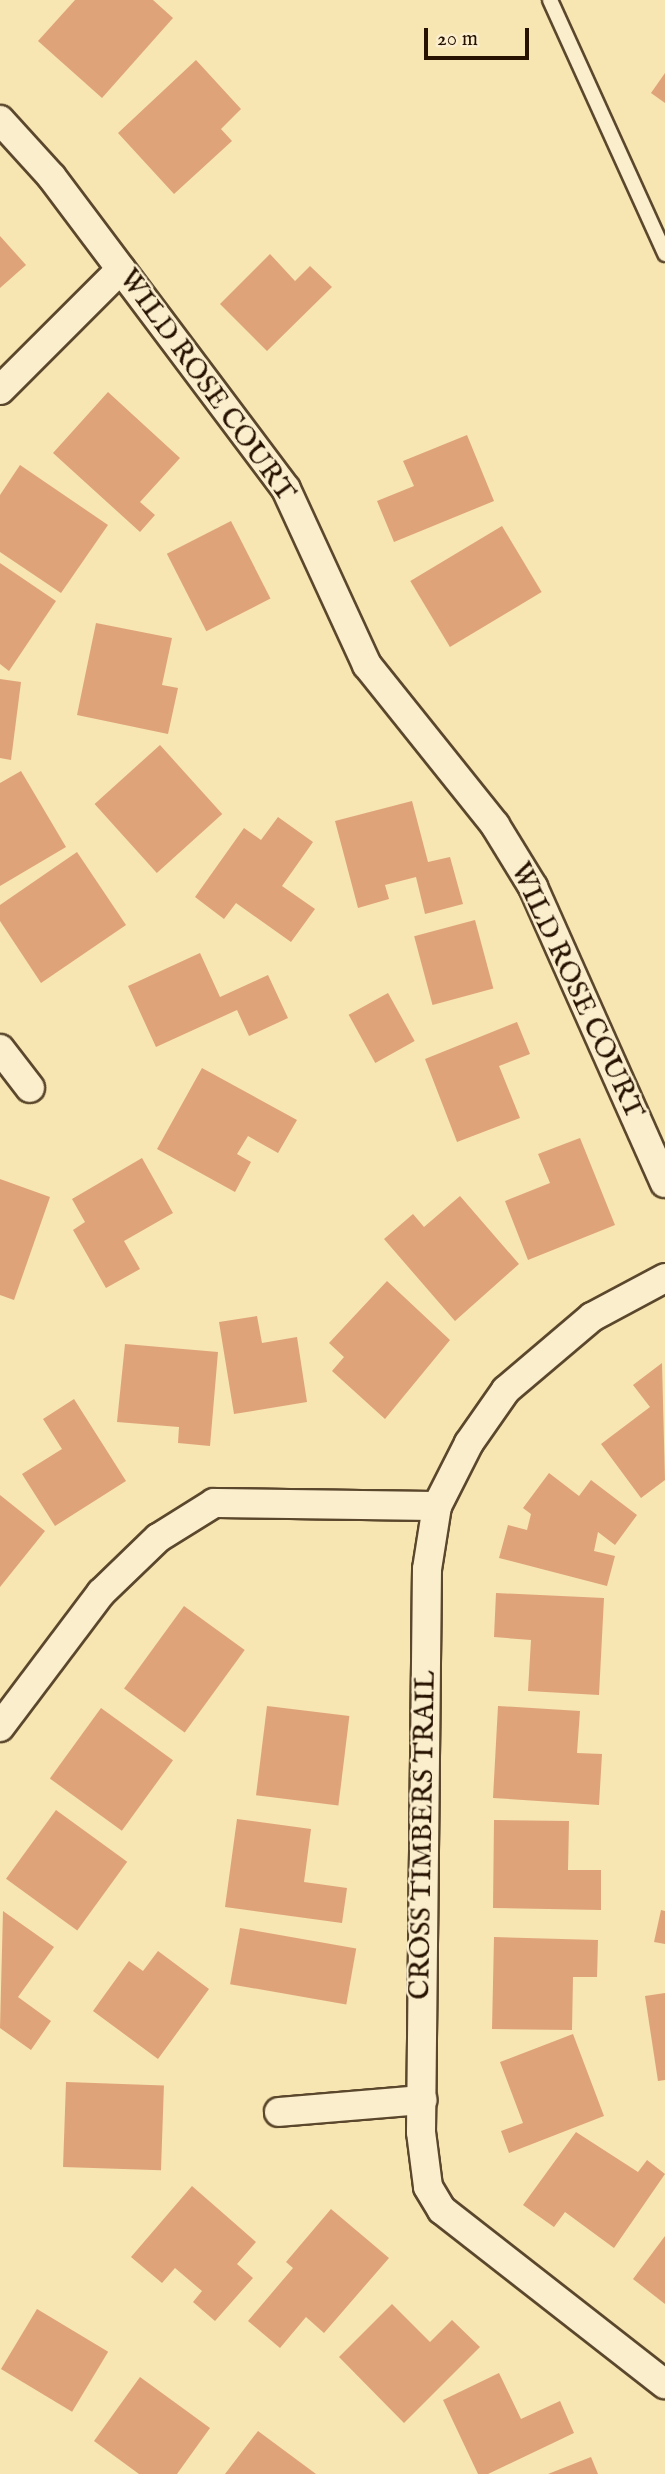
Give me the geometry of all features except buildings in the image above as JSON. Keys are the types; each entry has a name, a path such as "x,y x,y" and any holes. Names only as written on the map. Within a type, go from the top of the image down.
{"street":[{"name":"WILD ROSE COURT","path":"0,120 51,176 286,489 367,665 495,825 533,887 665,1183"},
{"path":"0,390 121,269"},
{"path":"0,1049 30,1088"},
{"name":"CROSS TIMBERS TRAIL","path":"665,1278 592,1317 506,1390 469,1443 437,1506 427,1569 422,2100 428,2187 442,2210 665,2384"},
{"path":"0,1727 101,1593 158,1538 214,1503 437,1506"},
{"path":"279,2112 422,2100"}],"lane":[{"path":"550,0 665,254"}]}
